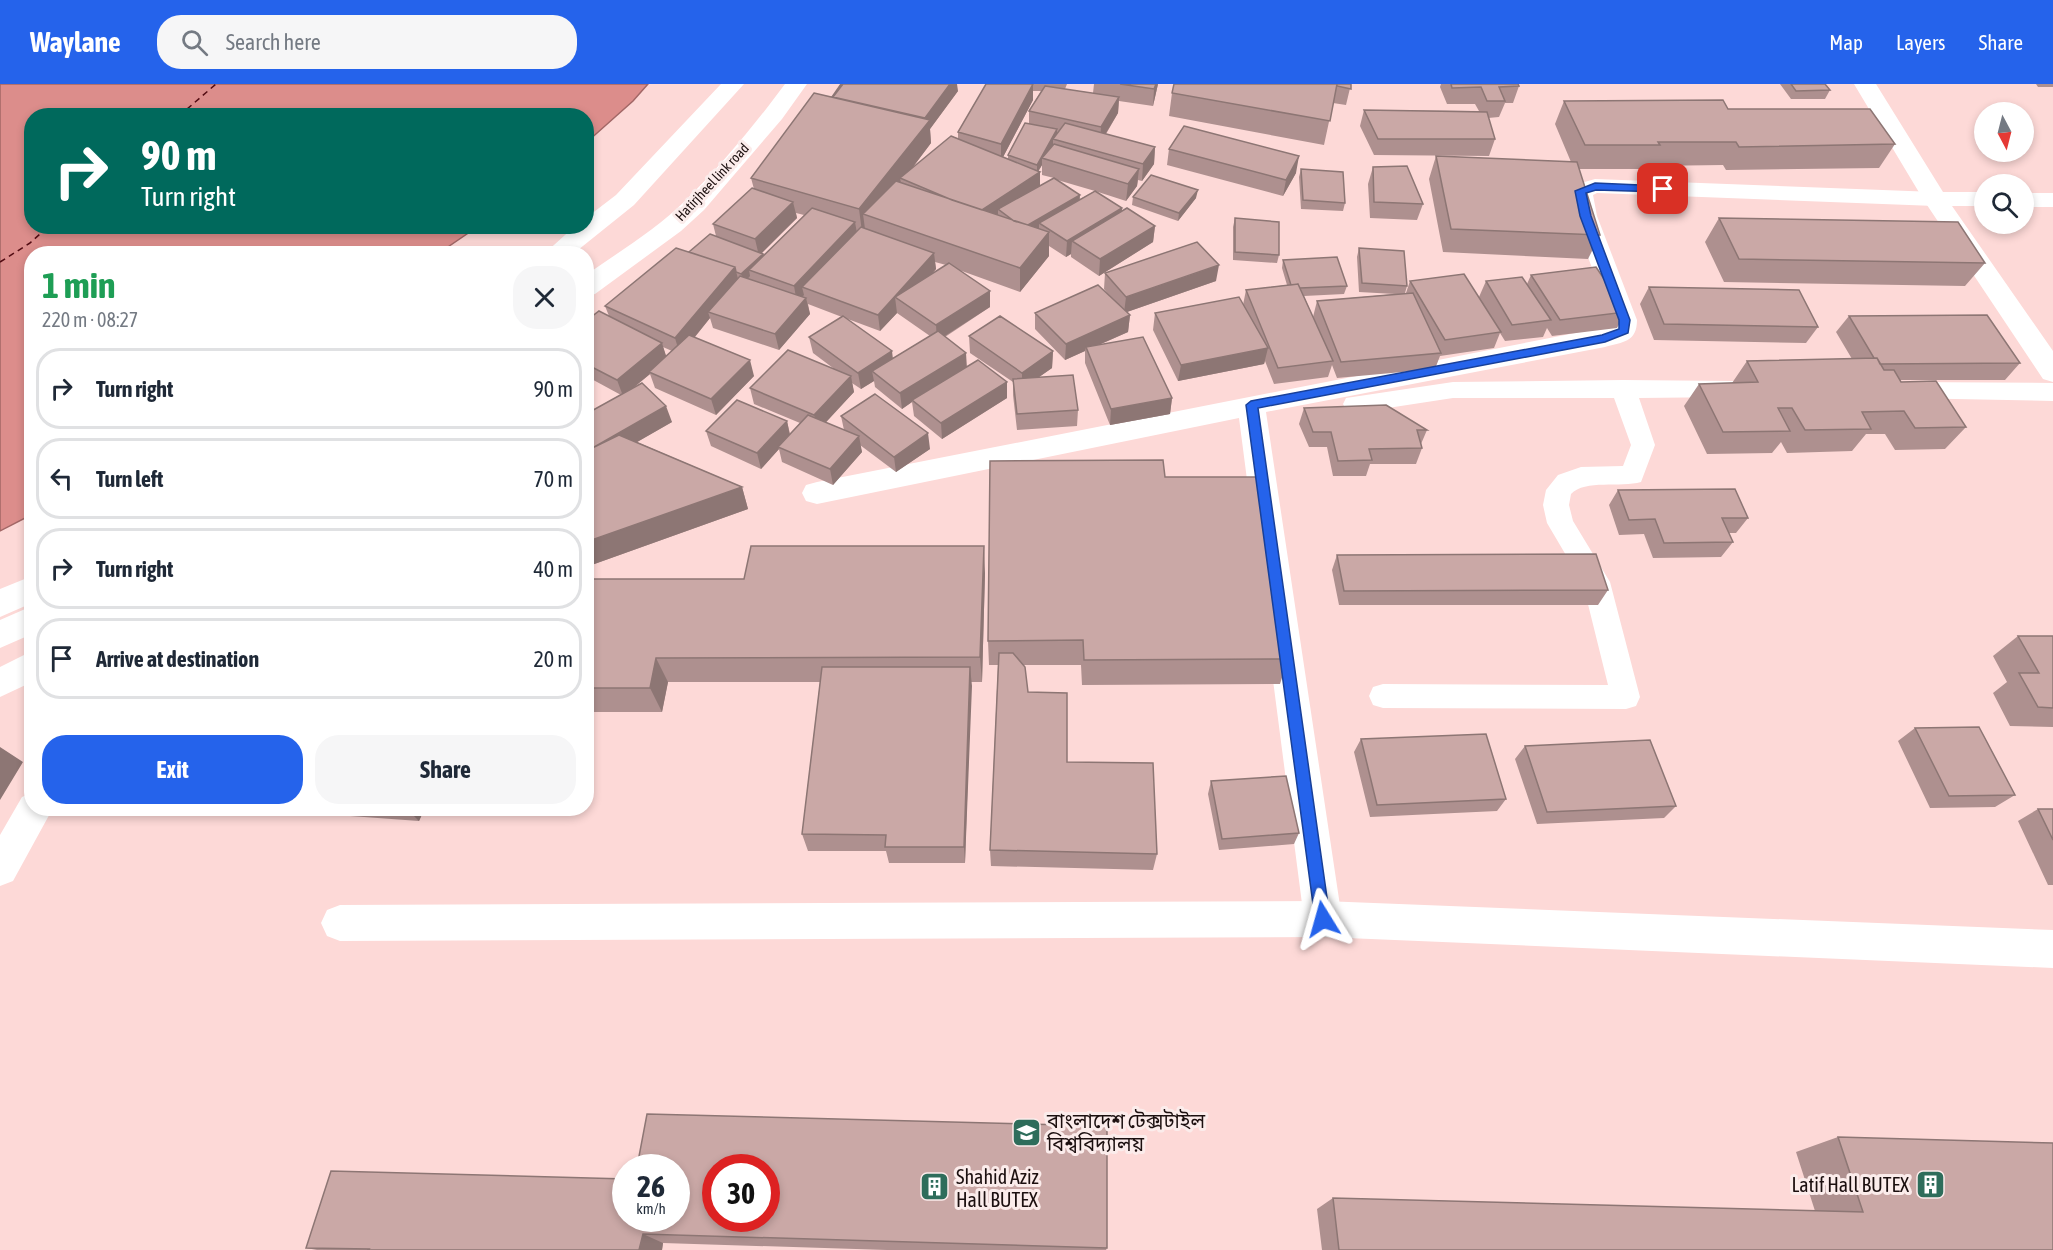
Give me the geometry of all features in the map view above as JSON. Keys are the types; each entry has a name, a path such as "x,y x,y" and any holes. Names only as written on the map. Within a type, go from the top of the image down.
{"street":[{"path":"594,224 625,200 733,84"},
{"name":"Hatirjheel link road","path":"594,259 672,203 753,114 775,84"},
{"name":"Hatirjheel link road","path":"594,282 672,225 695,205 774,114 796,84"},
{"path":"1865,84 1935,199 2053,372"},
{"path":"817,493 1251,405 1605,338 1624,331 1624,320 1580,191 1595,186 1974,199"},
{"path":"2034,200 2053,200"},
{"path":"566,246 582,234"},
{"path":"1251,405 1323,919"},
{"path":"0,604 24,592"},
{"path":"0,635 24,623"},
{"path":"0,683 24,670"},
{"path":"0,869 30,816"},
{"path":"340,923 1323,919 2053,949"}],"lane":[{"path":"1383,696 1626,698 1596,582 1560,523 1556,505 1559,490 1567,482 1581,477 1632,475 1643,445 1623,388"},
{"path":"1355,404 1453,390 1755,389"},
{"path":"1874,390 2053,392"}],"shaded area":[{"path":"0,84 648,84 633,101 594,136 594,108 24,108 24,234 467,234 449,246 24,246 24,519 0,531"}],"building":[{"path":"843,84 950,84 925,118 833,97"},
{"path":"986,84 1033,84 1001,144 958,132"},
{"path":"1120,84 1156,84 1154,89"},
{"path":"1174,84 1337,84 1330,121 1172,93"},
{"path":"1337,84 1351,84 1351,89 1337,86"},
{"path":"1451,84 1518,84 1519,86 1499,87 1505,101 1487,101 1481,87 1452,88"},
{"path":"1791,84 1825,84 1830,90 1796,91"},
{"path":"1045,86 1119,97 1101,127 1029,111"},
{"path":"814,93 930,120 859,209 751,178"},
{"path":"1723,100 1728,109 1870,109 1895,144 1739,147 1736,142 1658,142 1660,145 1585,145 1564,101"},
{"path":"1364,110 1487,112 1495,139 1378,139"},
{"path":"1025,123 1057,129 1037,165 1008,155"},
{"path":"1065,123 1155,147 1143,164 1053,139"},
{"path":"1184,126 1299,156 1286,180 1169,149"},
{"path":"951,136 1040,172 982,210 900,178"},
{"path":"1054,144 1139,169 1128,184 1042,158"},
{"path":"1436,156 1577,162 1600,235 1451,229"},
{"path":"1407,166 1423,204 1374,202 1373,167"},
{"path":"1301,169 1343,172 1345,203 1303,200"},
{"path":"1151,175 1198,190 1179,213 1133,197"},
{"path":"1054,178 1080,195 1028,225 1014,221 998,209"},
{"path":"896,181 1049,232 1020,268 863,214"},
{"path":"752,188 793,202 755,239 713,224"},
{"path":"1095,191 1122,208 1067,241 1039,223"},
{"path":"812,208 855,222 794,286 749,270"},
{"path":"1127,208 1155,226 1100,259 1072,241"},
{"path":"1235,218 1279,222 1279,255 1235,252"},
{"path":"1719,218 1958,222 1985,263 1739,259"},
{"path":"861,227 934,253 878,315 802,287"},
{"path":"710,234 763,254 741,274 736,272 735,267 689,252"},
{"path":"1197,242 1219,265 1126,297 1105,273"},
{"path":"676,248 735,267 675,338 605,306"},
{"path":"1359,248 1404,251 1407,286 1362,283"},
{"path":"1337,257 1347,286 1300,288 1298,284 1291,285 1283,260"},
{"path":"949,263 990,291 936,325 895,297"},
{"path":"1596,267 1626,312 1560,320 1531,275"},
{"path":"1464,274 1501,332 1445,340 1410,281"},
{"path":"740,276 806,298 775,334 708,312"},
{"path":"1522,277 1551,320 1512,325 1486,281"},
{"path":"1298,284 1333,361 1278,368 1246,290"},
{"path":"1098,285 1130,315 1066,344 1035,313"},
{"path":"1649,287 1799,290 1818,327 1664,324"},
{"path":"1413,293 1441,353 1341,362 1317,301"},
{"path":"1239,297 1268,348 1181,365 1155,313"},
{"path":"599,311 662,343 617,380 594,368 594,315"},
{"path":"1987,315 2020,363 1880,364 1849,316"},
{"path":"843,316 892,351 858,373 809,337"},
{"path":"1000,316 1053,351 1022,373 969,336"},
{"path":"938,331 966,353 900,393 872,371"},
{"path":"689,335 750,360 711,399 649,372"},
{"path":"1143,337 1172,398 1111,409 1086,347"},
{"path":"788,350 851,376 814,415 750,388"},
{"path":"1877,358 1884,370 1894,370 1901,382 1936,381 1966,427 1915,428 1904,411 1862,412 1871,429 1805,430 1792,408 1778,408 1790,431 1723,432 1699,384 1758,382 1747,361"},
{"path":"978,360 1007,382 941,423 912,400"},
{"path":"1073,375 1078,410 1017,414 1013,379"},
{"path":"642,383 666,406 594,447 594,410"},
{"path":"875,394 928,433 894,457 841,416"},
{"path":"737,400 787,421 757,453 706,431"},
{"path":"1386,405 1427,430 1417,430 1422,448 1369,449 1372,460 1338,461 1331,432 1313,432 1304,408"},
{"path":"808,415 859,436 830,469 778,447"},
{"path":"619,435 742,487 594,539 594,447"},
{"path":"1163,460 1165,477 1259,477 1288,659 1084,660 1083,640 988,641 990,461"},
{"path":"1735,489 1748,518 1722,518 1733,542 1664,543 1655,519 1629,520 1618,490"},
{"path":"751,546 984,546 980,657 656,658 650,688 594,688 594,579 744,579"},
{"path":"1596,554 1608,590 1344,591 1337,555"},
{"path":"2018,636 2053,636 2053,708 2038,707 2019,673 2039,673"},
{"path":"999,653 1013,653 1025,667 1028,692 1067,693 1067,762 1153,763 1157,854 990,850"},
{"path":"822,667 970,667 964,847 885,847 886,835 802,834"},
{"path":"1979,727 2015,795 1949,796 1915,728"},
{"path":"1486,734 1506,799 1377,805 1361,739"},
{"path":"1650,740 1676,806 1547,812 1525,746"},
{"path":"1286,776 1299,833 1222,839 1211,781"},
{"path":"2038,809 2053,809 2053,840"},
{"name":"Shahid Aziz Hall BUTEX","path":"647,1114 1107,1126 1107,1248 643,1234 639,1250 306,1248 331,1171 612,1179 612,1232 690,1232 690,1154 639,1154"},
{"name":"Latif Hall BUTEX","path":"1838,1137 2053,1143 2053,1250 1339,1250 1333,1198 1863,1212"}],"ferry route":[{"path":"188,108 216,84"},
{"path":"25,246 40,234"},
{"path":"0,262 24,247"}],"place":[{"name":"বাংলাদেশ টেক্সটাইল বিশ্ববিদ্যালয়","path":"1026,1132"},
{"name":"Latif Hall BUTEX","path":"1930,1184"},
{"name":"Shahid Aziz Hall BUTEX","path":"935,1187"}],"route":[{"path":"1323,919 1251,405 1605,338 1624,331 1624,320 1586,216 1580,191 1595,186 1663,189"}]}
